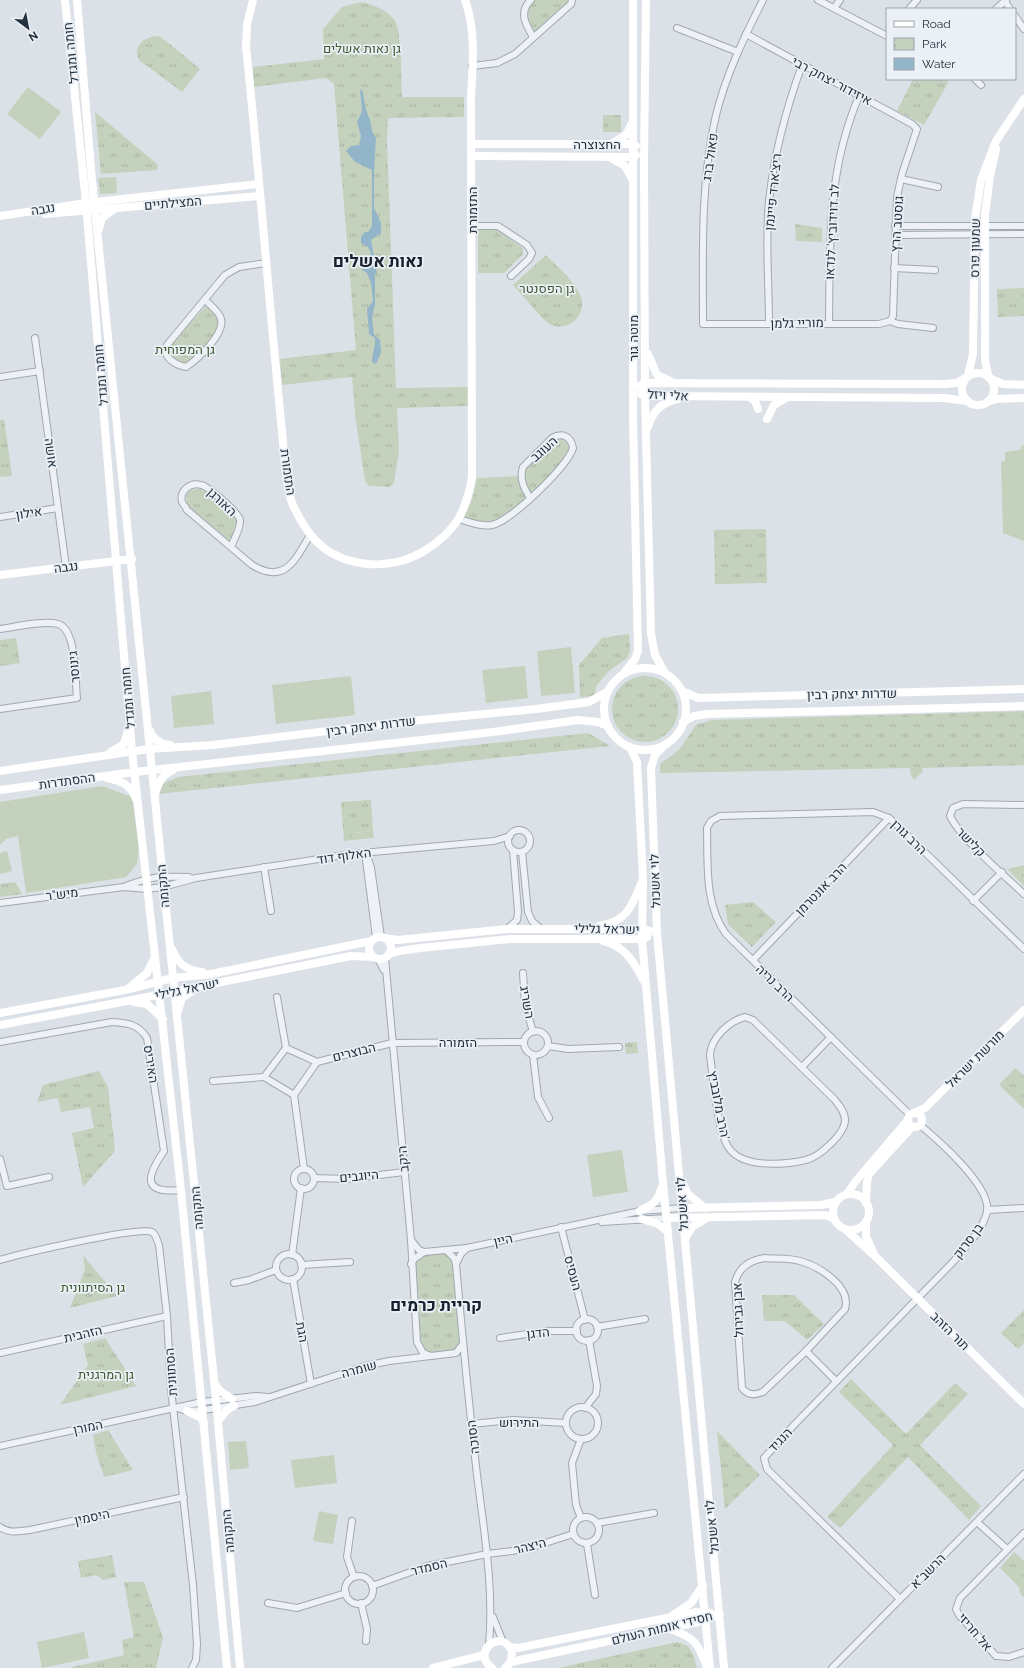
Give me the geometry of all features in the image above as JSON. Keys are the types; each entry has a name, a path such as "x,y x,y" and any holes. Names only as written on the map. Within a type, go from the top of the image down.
{"street":[{"name":"חומה ומגדל","path":"65,0 90,206 98,236 132,558 149,749"},
{"name":"חומה ומגדל","path":"77,0 90,206 132,751"},
{"name":"התזמורת","path":"252,0 247,25 246,47 290,496 310,535 344,559 358,563 388,564 409,559 428,549 450,531 459,519 468,500 473,463 472,35 465,0"},
{"path":"531,0 524,10 523,19 533,37"},
{"path":"472,66 497,63 514,54 571,4 572,0"},
{"name":"מוטה גור","path":"625,672 635,659 638,650 633,389 633,0"},
{"name":"מוטה גור","path":"646,0 644,151 645,396 651,634 655,655 665,672"},
{"name":"פאול ברג","path":"703,324 703,238 708,165 716,116 738,52 763,0"},
{"path":"818,0 886,35"},
{"path":"834,8 840,0"},
{"path":"911,8 917,0"},
{"path":"997,8 1005,0"},
{"path":"1016,17 1024,29"},
{"path":"677,28 738,52"},
{"name":"איזידור יצחק רבי","path":"746,34 912,124 917,129"},
{"name":"ריצ'ארד פיינמן","path":"769,324 769,222 772,178 782,125 802,65"},
{"path":"976,80 981,85"},
{"name":"לב דוידוביץ' לנדאו","path":"829,323 832,197 845,132 859,96"},
{"name":"שמעון פרס","path":"967,377 973,354 975,230 981,180 989,156 1004,126 1024,99"},
{"path":"611,144 626,135 632,121"},
{"name":"שמעון פרס","path":"989,378 985,360 985,226 990,176 1004,126"},
{"name":"גוסטב הרץ","path":"890,321 893,316 895,226 901,179 917,129"},
{"name":"החצוצרה","path":"472,144 632,144 644,151"},
{"name":"החצוצרה","path":"472,156 632,157 644,151"},
{"path":"609,157 625,166 630,173 632,183"},
{"path":"901,179 938,187"},
{"name":"המצילתיים","path":"90,206 259,184"},
{"name":"המצילתיים","path":"90,206 118,208 260,196"},
{"name":"נגבה","path":"0,217 90,206"},
{"path":"98,236 102,218 106,214 118,208"},
{"path":"472,226 498,226 527,245 532,253 529,259 511,276"},
{"path":"895,226 975,230 985,234 1024,234"},
{"path":"895,235 975,230 985,226 1024,226"},
{"path":"205,300 219,314 222,326 219,332 196,360 186,367 179,366 169,358 166,352 167,345 225,275 234,269 266,263"},
{"path":"894,268 934,270"},
{"path":"890,321 898,324 933,328"},
{"name":"מוריי גלמן","path":"703,324 880,324 890,321"},
{"name":"אושה","path":"35,338 66,567"},
{"path":"645,345 651,366 657,375 666,380 683,383"},
{"path":"0,378 40,372"},
{"path":"1024,385 1002,384 979,372 967,377 961,388 963,396 967,401 978,405 997,399 1024,398"},
{"name":"אלי ויזל","path":"633,389 645,383 944,384 957,383 967,377"},
{"path":"987,402 993,394 994,389 989,378"},
{"name":"אלי ויזל","path":"633,389 645,396 944,398 967,401"},
{"path":"646,434 650,419 659,408 673,400 688,396"},
{"path":"749,397 755,401 758,409"},
{"path":"767,419 774,406 788,398"},
{"name":"העוגב","path":"459,519 472,523 491,525 509,517 530,498 571,453 572,443 565,436 556,435 523,467 521,474 523,486 530,498"},
{"name":"האורגן","path":"231,547 240,524 237,514 205,486 196,484 185,488 182,495 182,501 187,510 252,565 262,571 277,572 284,570 294,561 310,535"},
{"name":"אילון","path":"0,517 58,508"},
{"name":"נגבה","path":"0,575 132,558"},
{"name":"גינוסר","path":"0,630 50,623 59,624 67,630 71,637 73,650 77,698 0,709"},
{"path":"649,667 665,672 671,676 682,691 686,700 686,714 684,722 675,737 666,744 648,750 630,747 616,738 608,726 603,710 607,692 616,678 625,672 636,668 649,667"},
{"name":"שדרות יצחק רבין","path":"682,691 698,698 1024,689"},
{"name":"שדרות יצחק רבין","path":"132,751 536,709 589,702 607,692"},
{"name":"שדרות יצחק רבין","path":"684,722 694,716 708,714 1024,706"},
{"path":"95,757 119,748 124,744 127,736 130,716"},
{"name":"שדרות יצחק רבין","path":"135,772 578,720 598,722 608,726"},
{"path":"147,721 150,733 158,741 163,744 180,747"},
{"name":"לוי אשכול","path":"666,744 655,755 651,768 657,933 724,1668"},
{"name":"לוי אשכול","path":"630,747 637,762 643,879 644,929 642,939 663,1182 703,1585 709,1668"},
{"name":"התקומה","path":"149,749 174,991 178,1014 217,1404 240,1668"},
{"name":"ההסתדרות","path":"0,771 132,751"},
{"name":"התקומה","path":"132,751 159,981 181,1190 227,1668"},
{"path":"154,799 159,781 164,775 178,767"},
{"name":"ההסתדרות","path":"0,790 135,772"},
{"path":"100,777 127,784 134,792 139,805"},
{"name":"קלישר","path":"1024,805 963,804 953,808 950,811 950,816 953,823 1024,894"},
{"name":"הרב גורן","path":"711,821 720,816 858,812 873,812 889,818 1024,949"},
{"name":"הרב אונטרמן","path":"753,960 889,818"},
{"name":"הרב נריה","path":"711,821 707,828 710,899 717,922 726,934 914,1119"},
{"path":"507,929 517,920 518,912 510,836 520,830 529,836 529,846 522,852"},
{"name":"האלוף דוד","path":"163,887 196,878 366,852 494,841 510,836"},
{"name":"האלוף דוד","path":"494,841 511,848"},
{"path":"511,848 522,852"},
{"path":"366,852 371,868 378,938"},
{"path":"522,852 528,912 532,921 540,928"},
{"path":"264,867 271,911"},
{"path":"973,901 1002,872"},
{"name":"האלוף דוד","path":"147,878 162,876 196,878"},
{"name":"מיש\"ר","path":"124,887 147,878"},
{"path":"576,929 606,925 624,916 634,902 643,879"},
{"name":"מיש\"ר","path":"0,903 124,887 163,887"},
{"name":"ישראל גלילי","path":"0,1013 125,990 173,978 210,974 378,938 398,940 507,929 540,928 644,929 657,933"},
{"name":"ישראל גלילי","path":"0,1025 351,956 381,957 400,951 420,948 511,939 642,939 657,933"},
{"path":"378,938 391,945 381,957 368,947 378,938"},
{"path":"592,939 608,943 624,951 630,957 646,986"},
{"path":"169,940 176,957 186,968 210,974"},
{"path":"125,990 147,974 155,958 155,948"},
{"name":"היקב","path":"381,957 386,977 411,1240 411,1264 417,1342 414,1354 409,1359"},
{"name":"השריג","path":"523,973 525,1004 533,1032"},
{"path":"178,1014 182,998 188,993 204,985"},
{"path":"264,1077 286,1048 277,997"},
{"path":"128,1001 147,1004 163,1019"},
{"name":"מורשת ישראל","path":"847,1194 855,1182 914,1119 1024,1010"},
{"name":"הרב מלובביץ'","path":"745,1017 753,1020 802,1067 834,1099 841,1109 845,1119 844,1128 830,1144 807,1160 758,1163 745,1161 734,1155 727,1145 722,1133 710,1055 710,1046 714,1039 737,1019 745,1017"},
{"name":"האיריס","path":"0,1042 112,1022 130,1023 141,1029 147,1038 164,1151 153,1167 150,1178 152,1186 160,1190 181,1190"},
{"path":"533,1032 544,1034 548,1046 543,1054 533,1055 526,1050 524,1042 529,1034 533,1032"},
{"path":"802,1067 831,1037"},
{"name":"הזמורה","path":"392,1043 524,1042"},
{"name":"הבוצרים","path":"316,1062 392,1043"},
{"path":"548,1046 568,1049 619,1047"},
{"path":"286,1048 316,1062 294,1095 304,1169"},
{"path":"533,1055 538,1097 549,1118"},
{"path":"213,1080 264,1077 294,1095"},
{"name":"מורשת ישראל","path":"866,1203 867,1182 870,1174 914,1119"},
{"name":"בן סרוק","path":"914,1119 960,1163 978,1184 987,1201 987,1210 975,1235 917,1298"},
{"path":"0,1159 6,1186 48,1177"},
{"path":"304,1169 310,1171 314,1178 310,1187 301,1188 295,1182 295,1176 298,1171 304,1169"},
{"name":"היוגבים","path":"314,1178 347,1179 404,1172"},
{"path":"680,1179 688,1194 705,1208"},
{"path":"640,1211 655,1203 659,1198 663,1182"},
{"path":"292,1255 301,1188"},
{"path":"847,1194 858,1195 866,1203 869,1212 866,1222 857,1229 845,1229 839,1226 833,1218 832,1213 835,1202 840,1197 847,1194"},
{"path":"682,1208 821,1205 835,1202"},
{"name":"היין","path":"424,1252 467,1248 640,1211 682,1208"},
{"path":"987,1210 1024,1208"},
{"path":"667,1218 705,1219 824,1215 833,1218"},
{"name":"היין","path":"580,1223 667,1218"},
{"path":"684,1240 692,1227 705,1219"},
{"path":"642,1220 658,1224 668,1232"},
{"name":"תור הזהב","path":"866,1222 866,1236 876,1258"},
{"name":"העסיס","path":"561,1227 585,1320"},
{"name":"תור הזהב","path":"845,1229 1024,1404"},
{"name":"הסתוונית","path":"0,1260 111,1235 142,1231 152,1232 156,1236 159,1245 167,1316 197,1644 196,1660 192,1668"},
{"path":"411,1240 419,1250 424,1252"},
{"path":"456,1264 461,1254 467,1248"},
{"path":"447,1251 454,1258 456,1264"},
{"path":"411,1264 414,1259 424,1252"},
{"path":"288,1255 292,1255 298,1259 301,1265 301,1272 293,1279 289,1280 281,1277 276,1270 276,1266 280,1258 288,1255"},
{"name":"אבן גבירול","path":"765,1258 798,1261 815,1267 835,1282 845,1294 847,1303 845,1309 806,1351 763,1392 754,1395 747,1394 742,1388 736,1282 743,1267 754,1260 765,1258"},
{"path":"301,1265 350,1262"},
{"name":"הסוכה","path":"456,1264 464,1364 487,1554 491,1610 489,1644"},
{"path":"234,1283 249,1280 276,1270"},
{"name":"הגת","path":"293,1279 311,1384"},
{"name":"הנגיד","path":"900,1599 766,1469 764,1458 768,1452 917,1298"},
{"name":"הזהבית","path":"0,1353 167,1316"},
{"path":"597,1327 645,1319"},
{"path":"585,1320 593,1321 597,1327 595,1337 589,1340 581,1338 577,1331 578,1325 585,1320"},
{"name":"הדגן","path":"500,1338 548,1331 577,1331"},
{"path":"585,1408 596,1394 598,1386 589,1340"},
{"path":"417,1342 423,1353 431,1356"},
{"path":"449,1355 456,1354 462,1345"},
{"path":"806,1351 836,1381"},
{"path":"449,1355 458,1358 464,1364"},
{"name":"שומרה","path":"202,1406 272,1397 365,1366 431,1356 449,1355"},
{"path":"214,1382 219,1390 233,1402 218,1421"},
{"name":"המורן","path":"0,1446 175,1409 202,1406"},
{"name":"המורן","path":"175,1409 187,1411 202,1406"},
{"path":"585,1408 595,1413 598,1428 592,1436 581,1439 572,1436 566,1423 570,1413 575,1409 585,1408"},
{"path":"187,1411 201,1418 204,1424"},
{"name":"התירוש","path":"471,1424 513,1420 566,1423"},
{"path":"581,1439 572,1463 576,1505 581,1518"},
{"name":"הרשב\"א","path":"832,1668 1024,1474"},
{"name":"היסמין","path":"0,1527 4,1530 16,1532 30,1530 184,1497"},
{"path":"597,1523 654,1513"},
{"path":"588,1517 597,1523 599,1527 598,1536 595,1540 587,1544 577,1540 573,1534 573,1526 581,1518 588,1517"},
{"path":"352,1521 347,1557 354,1577"},
{"path":"977,1522 1007,1549"},
{"name":"אל חריזי","path":"1024,1533 960,1598 956,1609 959,1615 996,1656 1009,1657 1024,1652"},
{"name":"היצהר","path":"487,1554 539,1545 573,1534"},
{"path":"587,1544 594,1595"},
{"name":"הסמדר","path":"372,1586 427,1566 487,1554"},
{"path":"354,1577 367,1578 372,1586 372,1595 366,1602 352,1602 346,1593 346,1586 354,1577"},
{"path":"669,1618 691,1603 703,1585"},
{"path":"268,1603 297,1608 346,1593"},
{"path":"361,1603 367,1629 366,1641"},
{"name":"הסוכה","path":"491,1610 502,1642"},
{"name":"חסידי אומות העולם","path":"508,1665 513,1655 510,1647 518,1648 669,1618 720,1614"},
{"name":"חסידי אומות העולם","path":"508,1665 668,1629 705,1616"},
{"path":"668,1629 682,1633 695,1641 709,1668"},
{"path":"491,1668 485,1661 484,1655 489,1644 498,1641 510,1647"},
{"path":"433,1668 484,1655"},
{"path":"481,1668 491,1668"}],"green space":[{"path":"535,0 570,0 569,3 535,33 526,18 530,4"},
{"name":"גן נאות אשלים","path":"361,2 380,8 388,13 395,21 399,35 402,97 464,97 464,117 388,118 387,140 396,388 470,387 469,406 397,408 399,450 394,483 389,487 369,486 365,481 356,422 352,377 282,385 280,359 356,350 334,84 326,78 254,87 253,67 324,59 323,29 342,7"},
{"path":"155,36 161,37 200,69 182,92 139,60 137,51 140,44 146,39"},
{"path":"912,80 947,80 948,83 924,125 897,111"},
{"path":"28,87 61,112 40,139 7,114"},
{"path":"95,112 158,165 157,170 101,174"},
{"path":"603,115 621,115 621,132 603,132"},
{"path":"116,177 117,193 100,194 98,178"},
{"path":"795,224 822,228 822,242 796,241"},
{"path":"478,229 497,230 523,248 523,254 504,273 478,273"},
{"name":"גן הפסנטר","path":"546,255 568,277 580,295 582,304 581,313 572,323 566,326 551,325 547,322 513,285"},
{"path":"1024,288 1024,316 998,317 997,289"},
{"name":"גן המפוחית","path":"206,306 219,318 218,331 195,359 186,365 175,361 167,352 169,346"},
{"path":"4,419 12,476 0,477 0,420"},
{"path":"561,436 568,440 571,448 566,458 530,495 524,479 525,468 553,440"},
{"path":"1024,445 1024,541 1003,533 1001,462 1005,461 1005,452 1020,450"},
{"path":"518,476 527,497 512,511 493,521 476,520 464,517 473,496 477,478"},
{"path":"204,489 236,519 230,541 190,508 187,501 187,496 189,491"},
{"path":"766,529 767,583 715,584 714,530"},
{"path":"629,634 630,652 627,658 609,671 597,685 594,696 580,697 579,665 602,638"},
{"path":"16,638 20,663 0,666 0,640"},
{"path":"571,647 575,693 541,696 537,651"},
{"path":"525,666 528,698 486,703 482,670"},
{"path":"351,676 355,715 276,724 272,685"},
{"path":"645,676 658,679 668,686 675,696 678,709 675,722 668,732 658,739 645,742 632,739 622,732 615,722 612,709 615,696 622,686 632,679"},
{"path":"211,691 214,724 174,728 171,696"},
{"path":"1024,711 1024,765 922,768 923,771 914,780 911,775 910,768 660,773 660,764 679,750 696,725 712,720"},
{"path":"588,733 610,746 158,794 161,784 178,777"},
{"path":"102,786 132,797 139,848 137,864 126,877 26,893 18,836 6,839 0,845 0,802"},
{"path":"371,800 373,831 352,833 352,840 344,841 341,802"},
{"path":"373,831 374,838 352,840 352,833"},
{"path":"7,851 12,871 0,874 0,853"},
{"path":"1024,865 1024,886 1007,869"},
{"path":"15,882 22,894 0,897 0,884"},
{"path":"753,902 776,922 752,947 728,924 725,905"},
{"path":"637,1042 638,1053 626,1054 625,1043"},
{"path":"1015,1068 1024,1076 1024,1109 999,1085"},
{"path":"99,1071 108,1087 115,1151 83,1187 72,1133 94,1128 90,1107 61,1112 58,1098 37,1102 43,1085"},
{"path":"622,1150 628,1192 593,1197 587,1155"},
{"path":"447,1251 454,1258 462,1345 460,1351 431,1356 420,1349 414,1259 418,1255"},
{"name":"גן הסיתוונית","path":"83,1255 117,1296 70,1308 85,1269"},
{"path":"762,1295 794,1295 824,1324 807,1340 785,1321 764,1321"},
{"path":"1024,1310 1024,1343 1018,1349 1001,1333"},
{"name":"גן המרגנית","path":"105,1338 136,1386 60,1405 88,1365 83,1344"},
{"path":"851,1379 906,1434 955,1383 968,1394 920,1445 981,1506 969,1520 908,1457 840,1528 827,1517 893,1445 839,1392"},
{"path":"108,1430 133,1470 104,1477 96,1452 93,1435"},
{"path":"717,1431 760,1475 725,1509"},
{"path":"246,1441 249,1468 230,1470 228,1442"},
{"path":"334,1455 337,1483 295,1488 291,1460"},
{"path":"319,1511 338,1515 333,1544 313,1541"},
{"path":"1014,1552 1024,1561 1024,1597 1020,1593 1019,1587 1000,1568"},
{"path":"112,1555 116,1577 103,1580 96,1575 81,1578 78,1561"},
{"path":"124,1582 144,1582 163,1638 156,1668 69,1668 124,1655 122,1640 134,1637"},
{"path":"84,1632 89,1658 42,1668 37,1642"},
{"path":"677,1642 688,1646 694,1657 697,1668 558,1668"}],"water":[{"path":"360,89 363,92 372,132 376,138 374,208 381,223 381,233 371,240 377,273 375,274 375,304 372,318 374,335 380,340 381,352 376,364 372,362 375,338 369,334 367,309 373,301 371,283 367,273 362,270 371,253 368,247 361,243 361,237 365,232 368,232 372,226 372,170 355,162 346,151 351,146 359,145 361,136 357,122 362,111"}],"district":[{"name":"נאות אשלים","path":"378,261"},
{"name":"קריית כרמים","path":"436,1305"}]}
